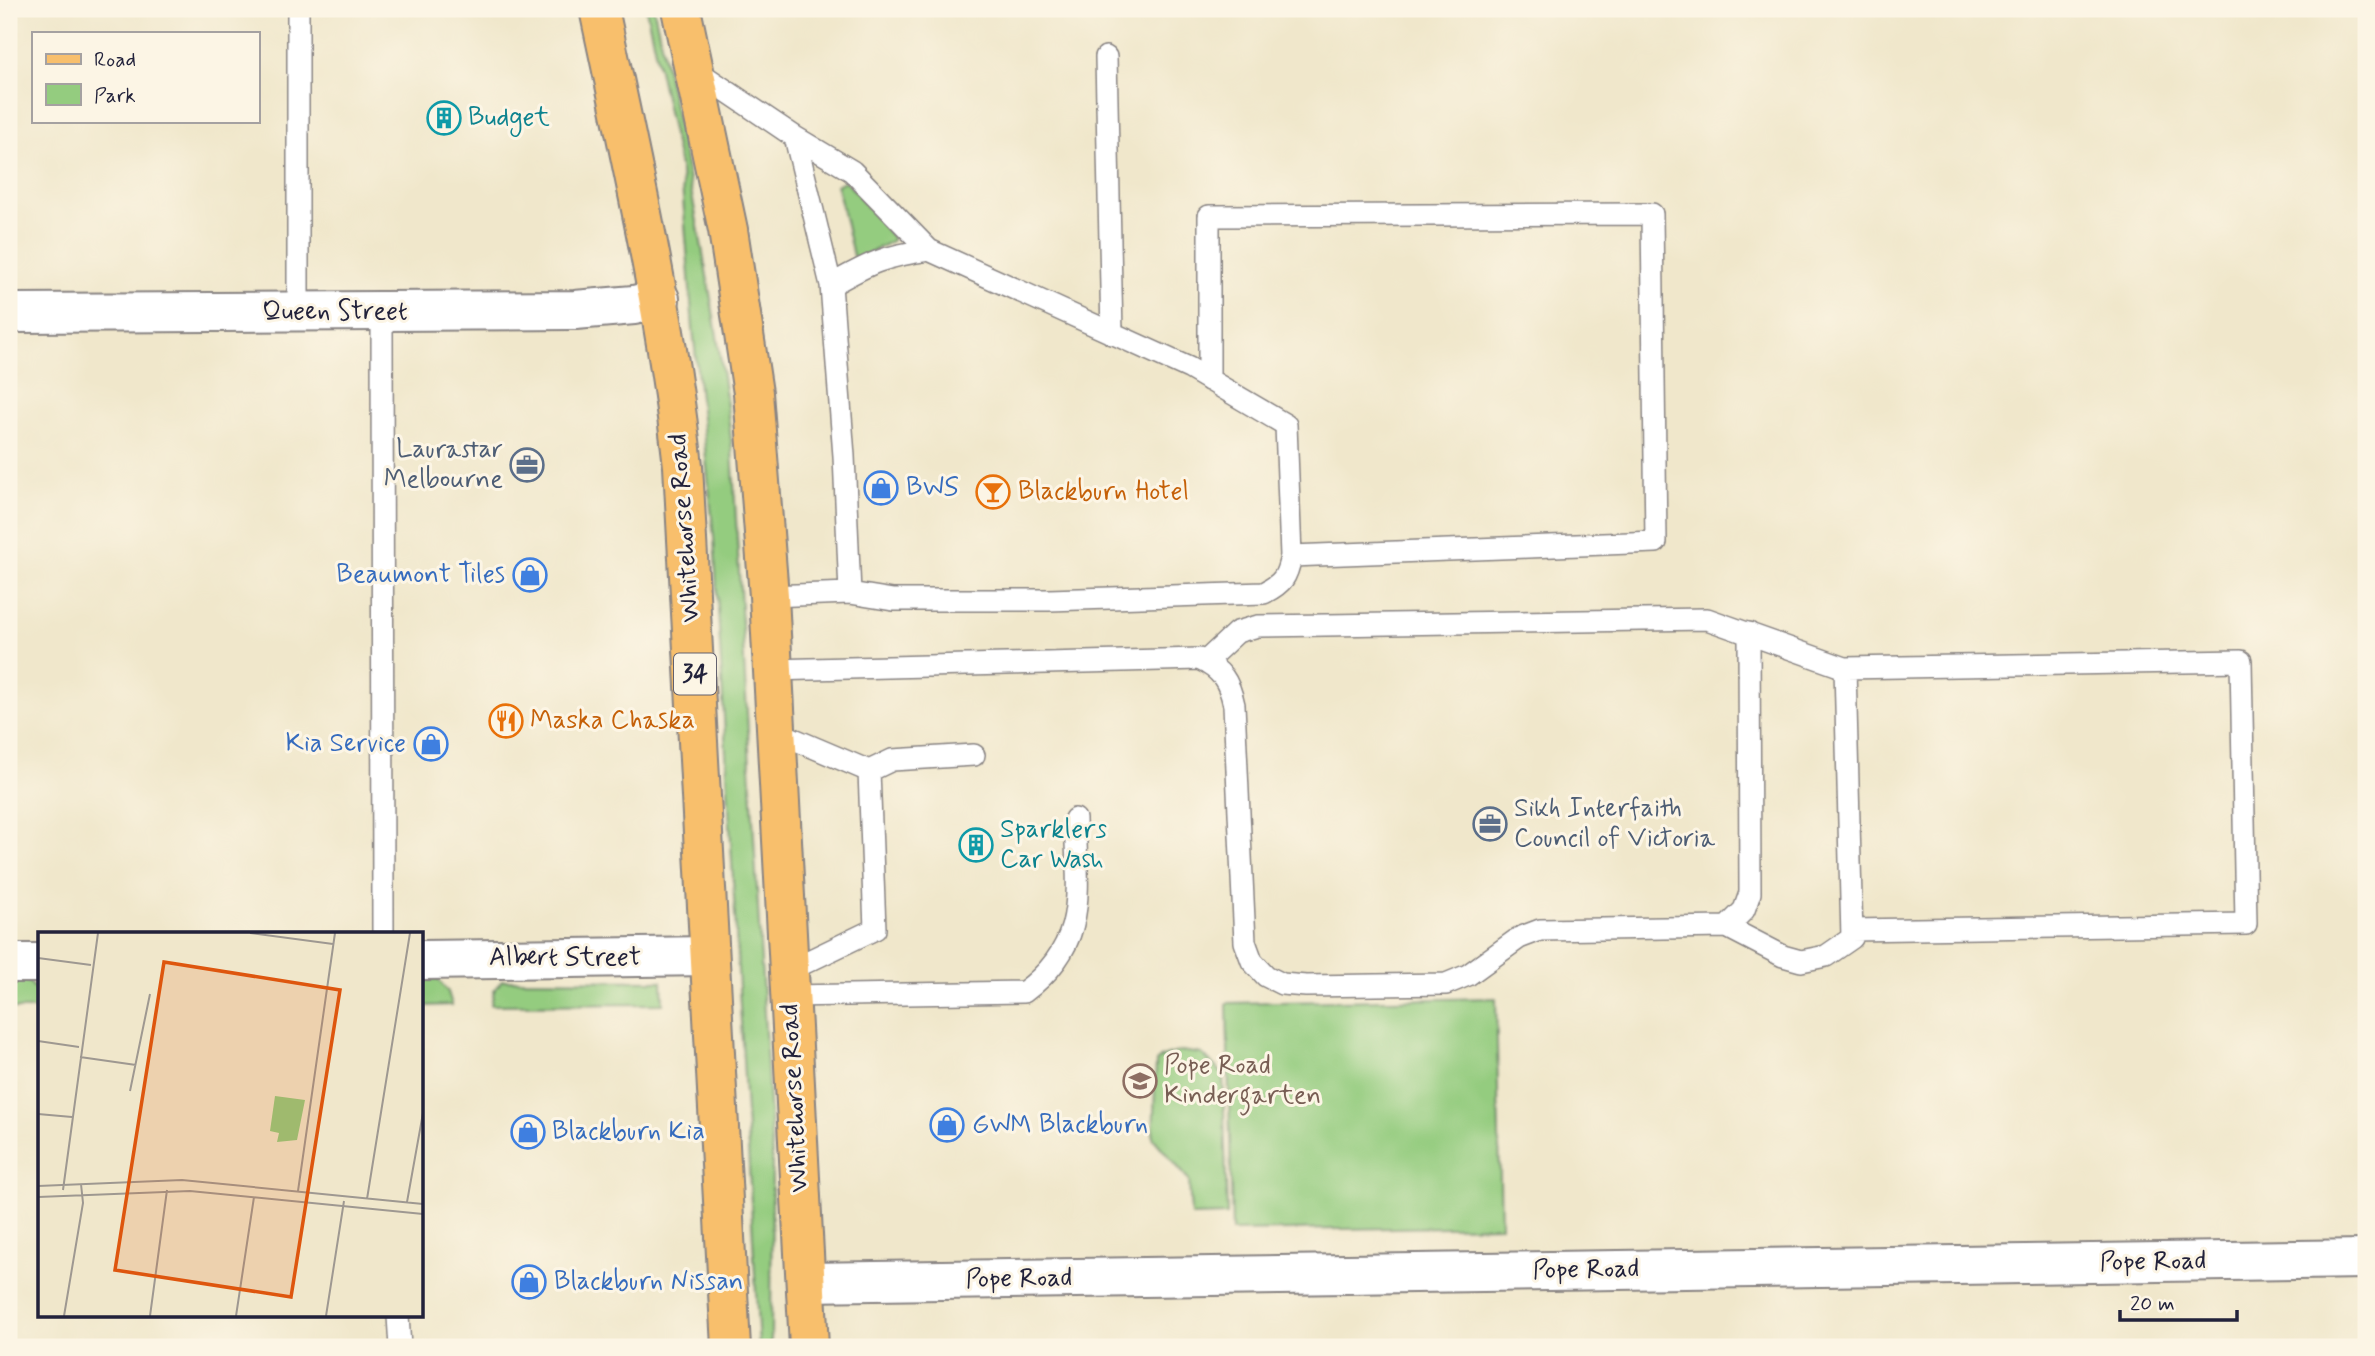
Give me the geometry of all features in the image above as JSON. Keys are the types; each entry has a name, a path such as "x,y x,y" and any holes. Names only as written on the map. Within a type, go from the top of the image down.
{"main road":[{"name":"Whitehorse Road","path":"599,9 660,299 683,466 731,1347"},
{"name":"Whitehorse Road","path":"681,9 728,230 753,393 769,596 809,1347"}],"street":[{"name":"Queen Street","path":"9,313 575,310 634,305 660,299"},
{"name":"Albert Street","path":"424,960 709,956"},
{"path":"9,963 38,963"},
{"name":"Pope Road","path":"806,1282 2366,1259"}],"lane":[{"path":"298,9 298,312"},
{"path":"1106,57 1112,334"},
{"path":"694,69 795,137 852,171 929,250 1189,368 1286,425 1291,556 1288,570 1279,585 1264,593 1049,600 893,600 850,593 769,596"},
{"path":"795,137 831,285 845,456 850,593"},
{"path":"1209,380 1209,216 1652,215 1656,542 1291,556"},
{"path":"831,285 871,262 894,254 929,250"},
{"path":"382,312 383,932"},
{"path":"1205,662 1237,632 1258,625 1707,619 1845,668 2241,661 2245,924 1852,930"},
{"path":"1727,927 1744,910 1750,894 1749,633"},
{"path":"771,670 1199,659 1212,665 1230,683 1234,705 1245,942 1252,961 1266,976 1282,984 1307,986 1446,984 1468,975 1519,938 1541,930 1727,927 1783,956 1801,961 1826,956 1852,938 1845,668"},
{"path":"775,731 869,771 892,760 974,755"},
{"path":"789,983 875,929 869,771"},
{"path":"789,983 1024,992 1043,978 1068,943 1077,908 1075,819"},
{"path":"398,1318 400,1347"}],"green space":[{"path":"646,9 654,9 688,173 717,338 732,448 772,1155 771,1347 759,1347 714,538 693,329 681,172"},
{"path":"844,181 892,237 892,241 858,259 853,256 837,185"},
{"path":"438,979 448,992 452,1005 424,1006 424,980"},
{"path":"502,980 662,981 663,1004 491,1005 494,991"},
{"path":"9,981 28,981 36,990 37,1009 9,1009"},
{"path":"1496,998 1501,1226 1232,1231 1227,1003"},
{"path":"1181,1051 1202,1054 1223,1074 1227,1215 1191,1216 1189,1180 1153,1138 1156,1062 1162,1057"}],"place":[{"name":"Budget","path":"444,118"},
{"name":"Laurastar Melbourne","path":"527,465"},
{"name":"BWS","path":"881,488"},
{"name":"Blackburn Hotel","path":"993,492"},
{"name":"Beaumont Tiles","path":"530,575"},
{"name":"Maska Chaska","path":"506,721"},
{"name":"Kia Service","path":"431,744"},
{"name":"Sikh Interfaith Council of Victoria","path":"1490,824"},
{"name":"Sparklers Car Wash","path":"976,845"},
{"name":"Pope Road Kindergarten","path":"1140,1081"},
{"name":"GWM Blackburn","path":"947,1125"},
{"name":"Blackburn Kia","path":"528,1132"},
{"name":"Blackburn Nissan","path":"529,1282"}]}
